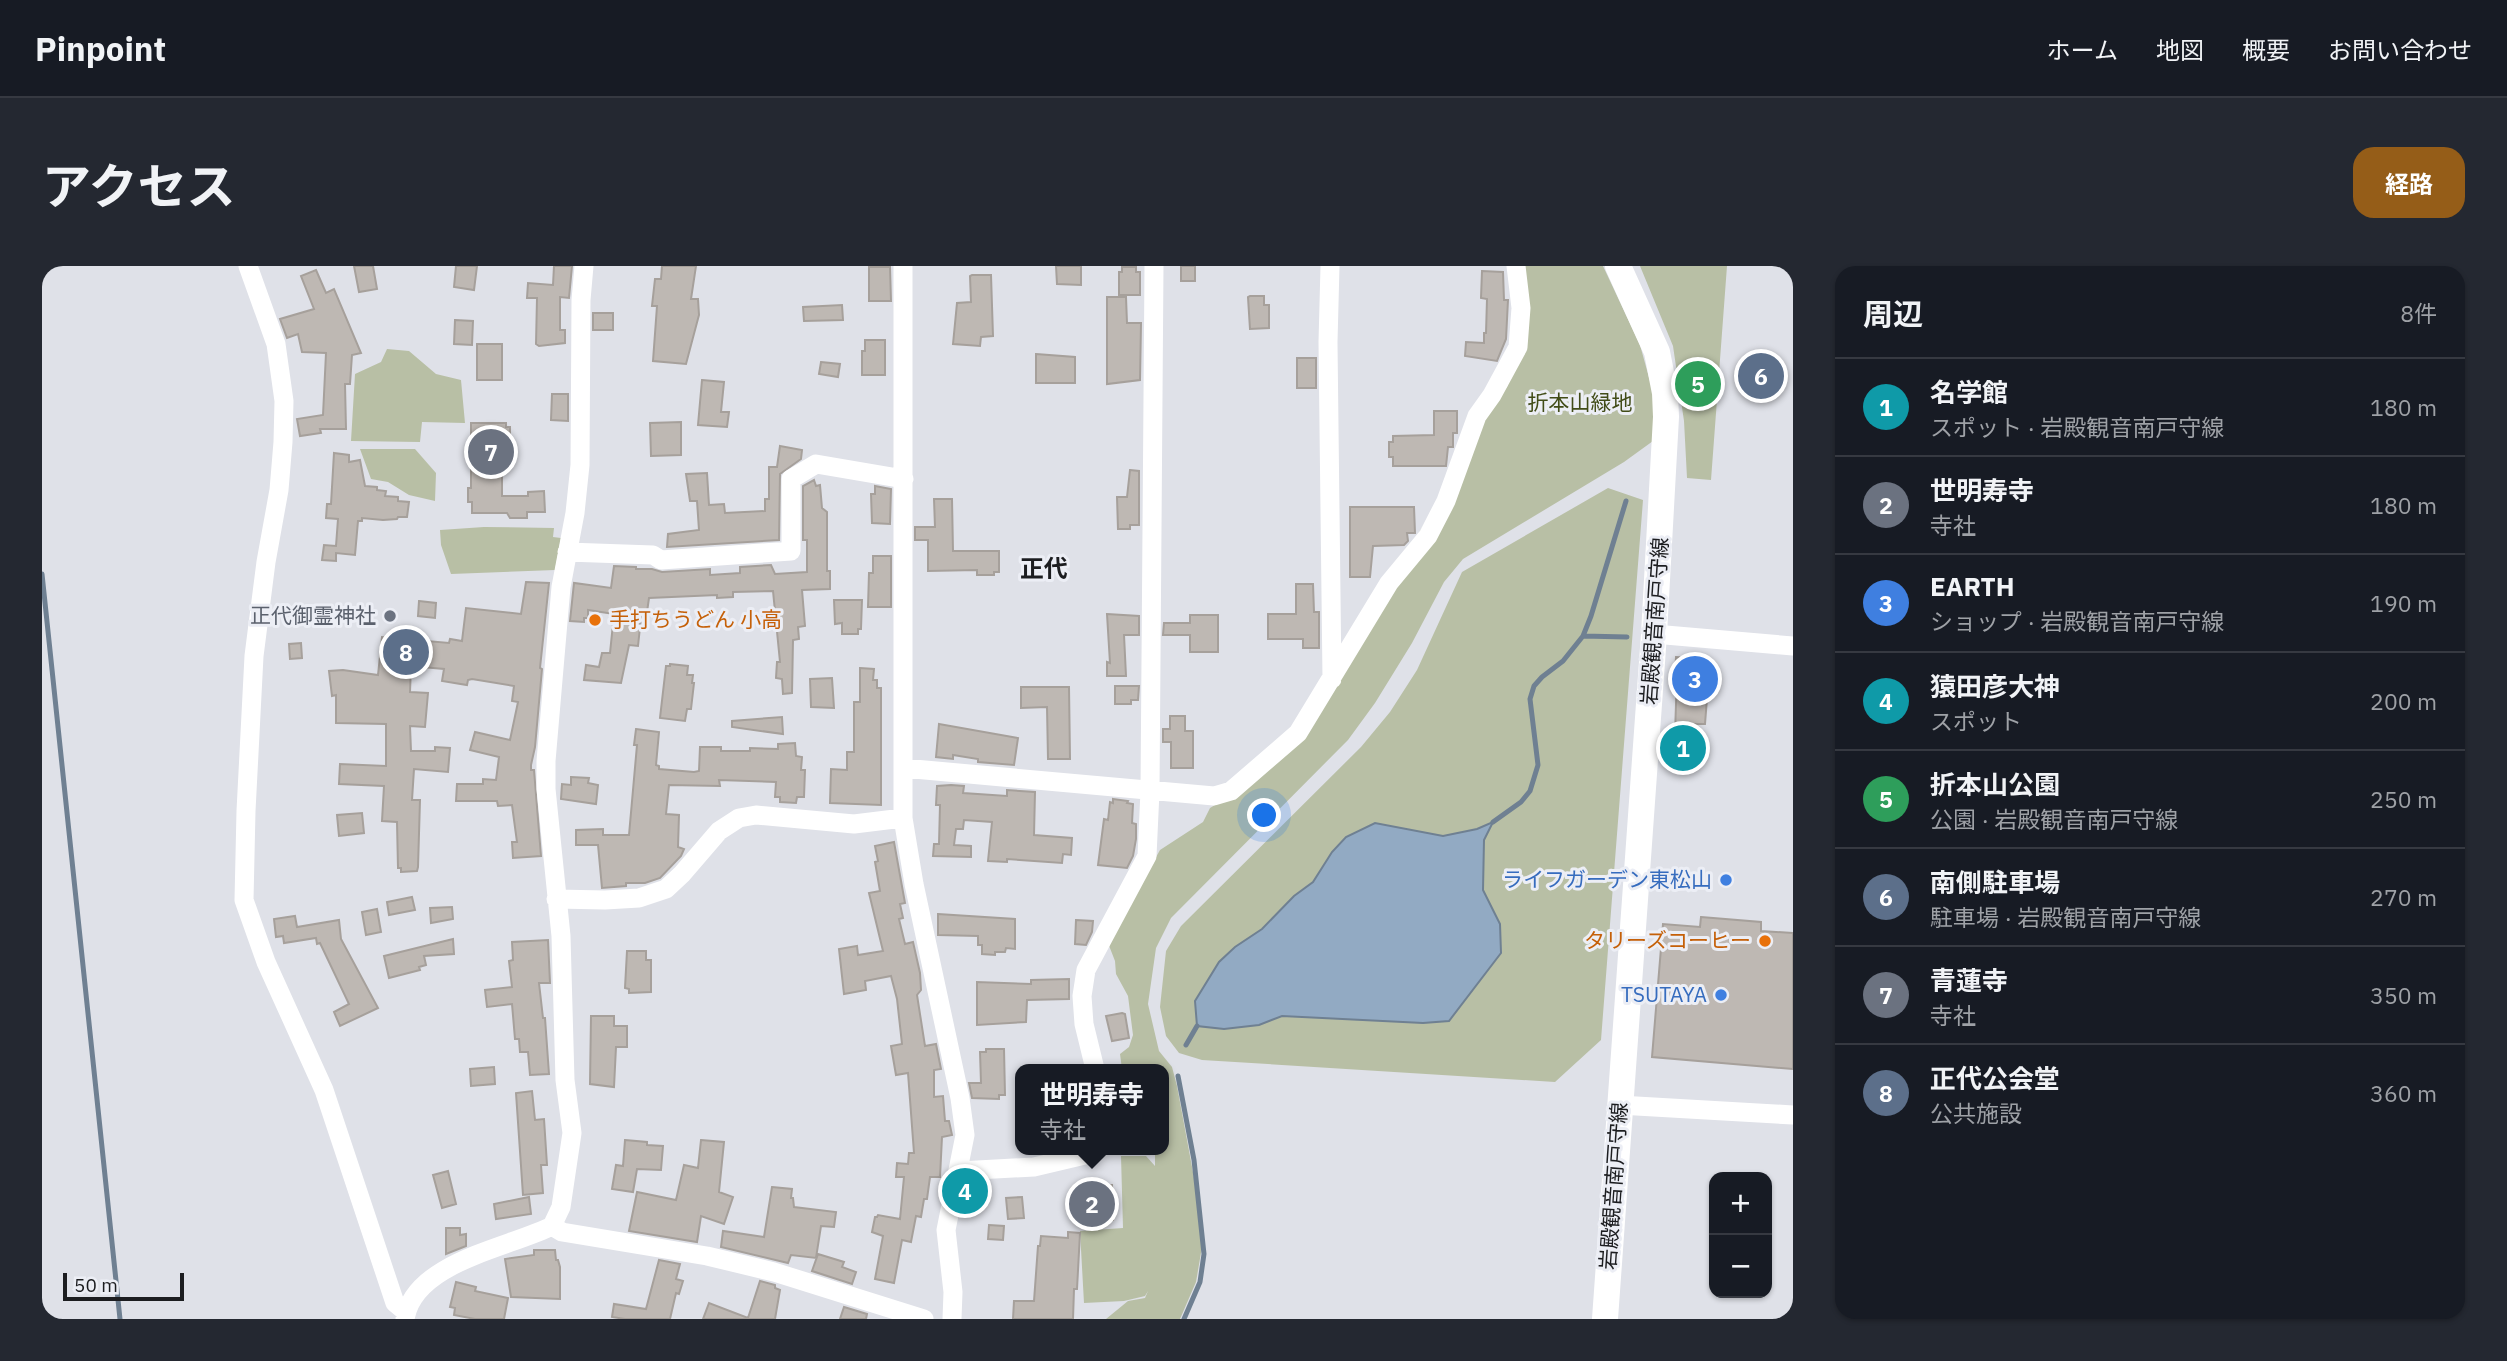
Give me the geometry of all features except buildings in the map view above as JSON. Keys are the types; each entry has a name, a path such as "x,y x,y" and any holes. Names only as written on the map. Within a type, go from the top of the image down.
{"main road":[{"name":"岩殿観音南戸守線","path":"1605,1319 1665,455 1665,393 1657,352 1618,266"}],"street":[{"path":"248,266 276,344 284,401 279,490 266,562 254,656 244,900 266,962 324,1090 395,1303 406,1316 415,1293 424,1283 486,1249 552,1226 561,1207 572,1133 565,1080 561,936 546,789 546,761 561,587 575,513 580,465 581,300 584,266"},
{"path":"904,266 903,818 914,884 960,1098 965,1135 946,1230 953,1292 952,1319"},
{"path":"1094,1064 1084,1024 1082,996 1086,970 1147,856 1150,791 1154,266"},
{"path":"1330,266 1328,342 1332,680"},
{"path":"903,768 1214,796 1231,791 1298,733 1389,583 1428,536 1446,501 1477,416 1518,347 1521,308 1516,266"},
{"path":"567,551 653,555 661,560 791,551 791,479 816,464 904,479"},
{"path":"1654,634 1793,646"},
{"path":"556,899 639,898 666,889 719,831 739,818 756,815 854,824 903,818"},
{"path":"1619,1105 1793,1115"},
{"path":"959,1171 1034,1167 1085,1155"},
{"path":"552,1226 562,1232 707,1256 774,1272 924,1319"}],"green space":[{"name":"折本山緑地","path":"1523,266 1603,266 1640,345 1653,392 1653,441 1624,462 1463,559 1444,582 1412,643 1375,703 1348,740 1171,918 1156,948 1148,1004 1159,1051 1172,1067 1177,1086 1195,1183 1202,1247 1196,1282 1180,1319 1106,1319 1128,1301 1145,1298 1148,1291 1145,1296 1124,1301 1084,1303 1080,1231 1123,1228 1121,1156 1146,1156 1155,1166 1155,1155 1169,1155 1169,1064 1121,1064 1120,1054 1129,1047 1133,1035 1128,996 1116,974 1115,961 1108,943 1160,850 1203,822 1210,808 1228,797 1314,717 1487,414 1507,387 1515,366"},
{"path":"1640,266 1727,266 1711,480 1687,478 1684,421 1673,346"},
{"path":"387,349 409,351 436,374 461,380 465,423 422,422 420,442 351,441 355,374 381,362"},
{"path":"360,449 415,449 436,473 435,501 409,495 388,482 371,479"},
{"path":"1608,488 1643,500 1601,1040 1555,1082 1202,1060 1179,1053 1166,1036 1160,1007 1166,951 1181,926 1361,747 1390,712 1417,670 1462,572"},
{"path":"484,527 554,528 553,537 561,538 555,570 451,574 441,545 440,530"}],"water":[{"path":"1493,822 1484,840 1483,890 1500,924 1501,953 1449,1021 1423,1023 1282,1016 1259,1025 1224,1029 1197,1026 1195,1001 1219,962 1235,947 1262,929 1294,896 1313,882 1332,852 1346,837 1375,823 1443,836 1477,829"}],"waterway":[{"path":"1493,822 1521,802 1530,791 1538,765 1530,699 1534,686 1563,661 1583,636 1626,501"},
{"path":"42,574 120,1319"},
{"path":"1583,636 1627,637"},
{"path":"1186,1045 1197,1026"},
{"path":"1178,1076 1194,1160 1204,1254 1200,1282 1184,1319"}],"place":[{"name":"南側駐車場","path":"1761,376"},
{"name":"折本山公園","path":"1698,384"},
{"name":"青蓮寺","path":"491,452"},
{"name":"正代御霊神社","path":"390,616"},
{"name":"手打ちうどん 小高","path":"595,620"},
{"name":"正代公会堂","path":"406,652"},
{"name":"EARTH","path":"1695,679"},
{"name":"名学館","path":"1683,748"},
{"name":"ライフガーデン東松山","path":"1726,880"},
{"name":"タリーズコーヒー","path":"1765,941"},
{"name":"TSUTAYA","path":"1721,995"},
{"name":"猿田彦大神","path":"965,1191"},
{"name":"世明寿寺","path":"1092,1204"}],"district":[{"name":"正代","path":"1044,569"}]}
